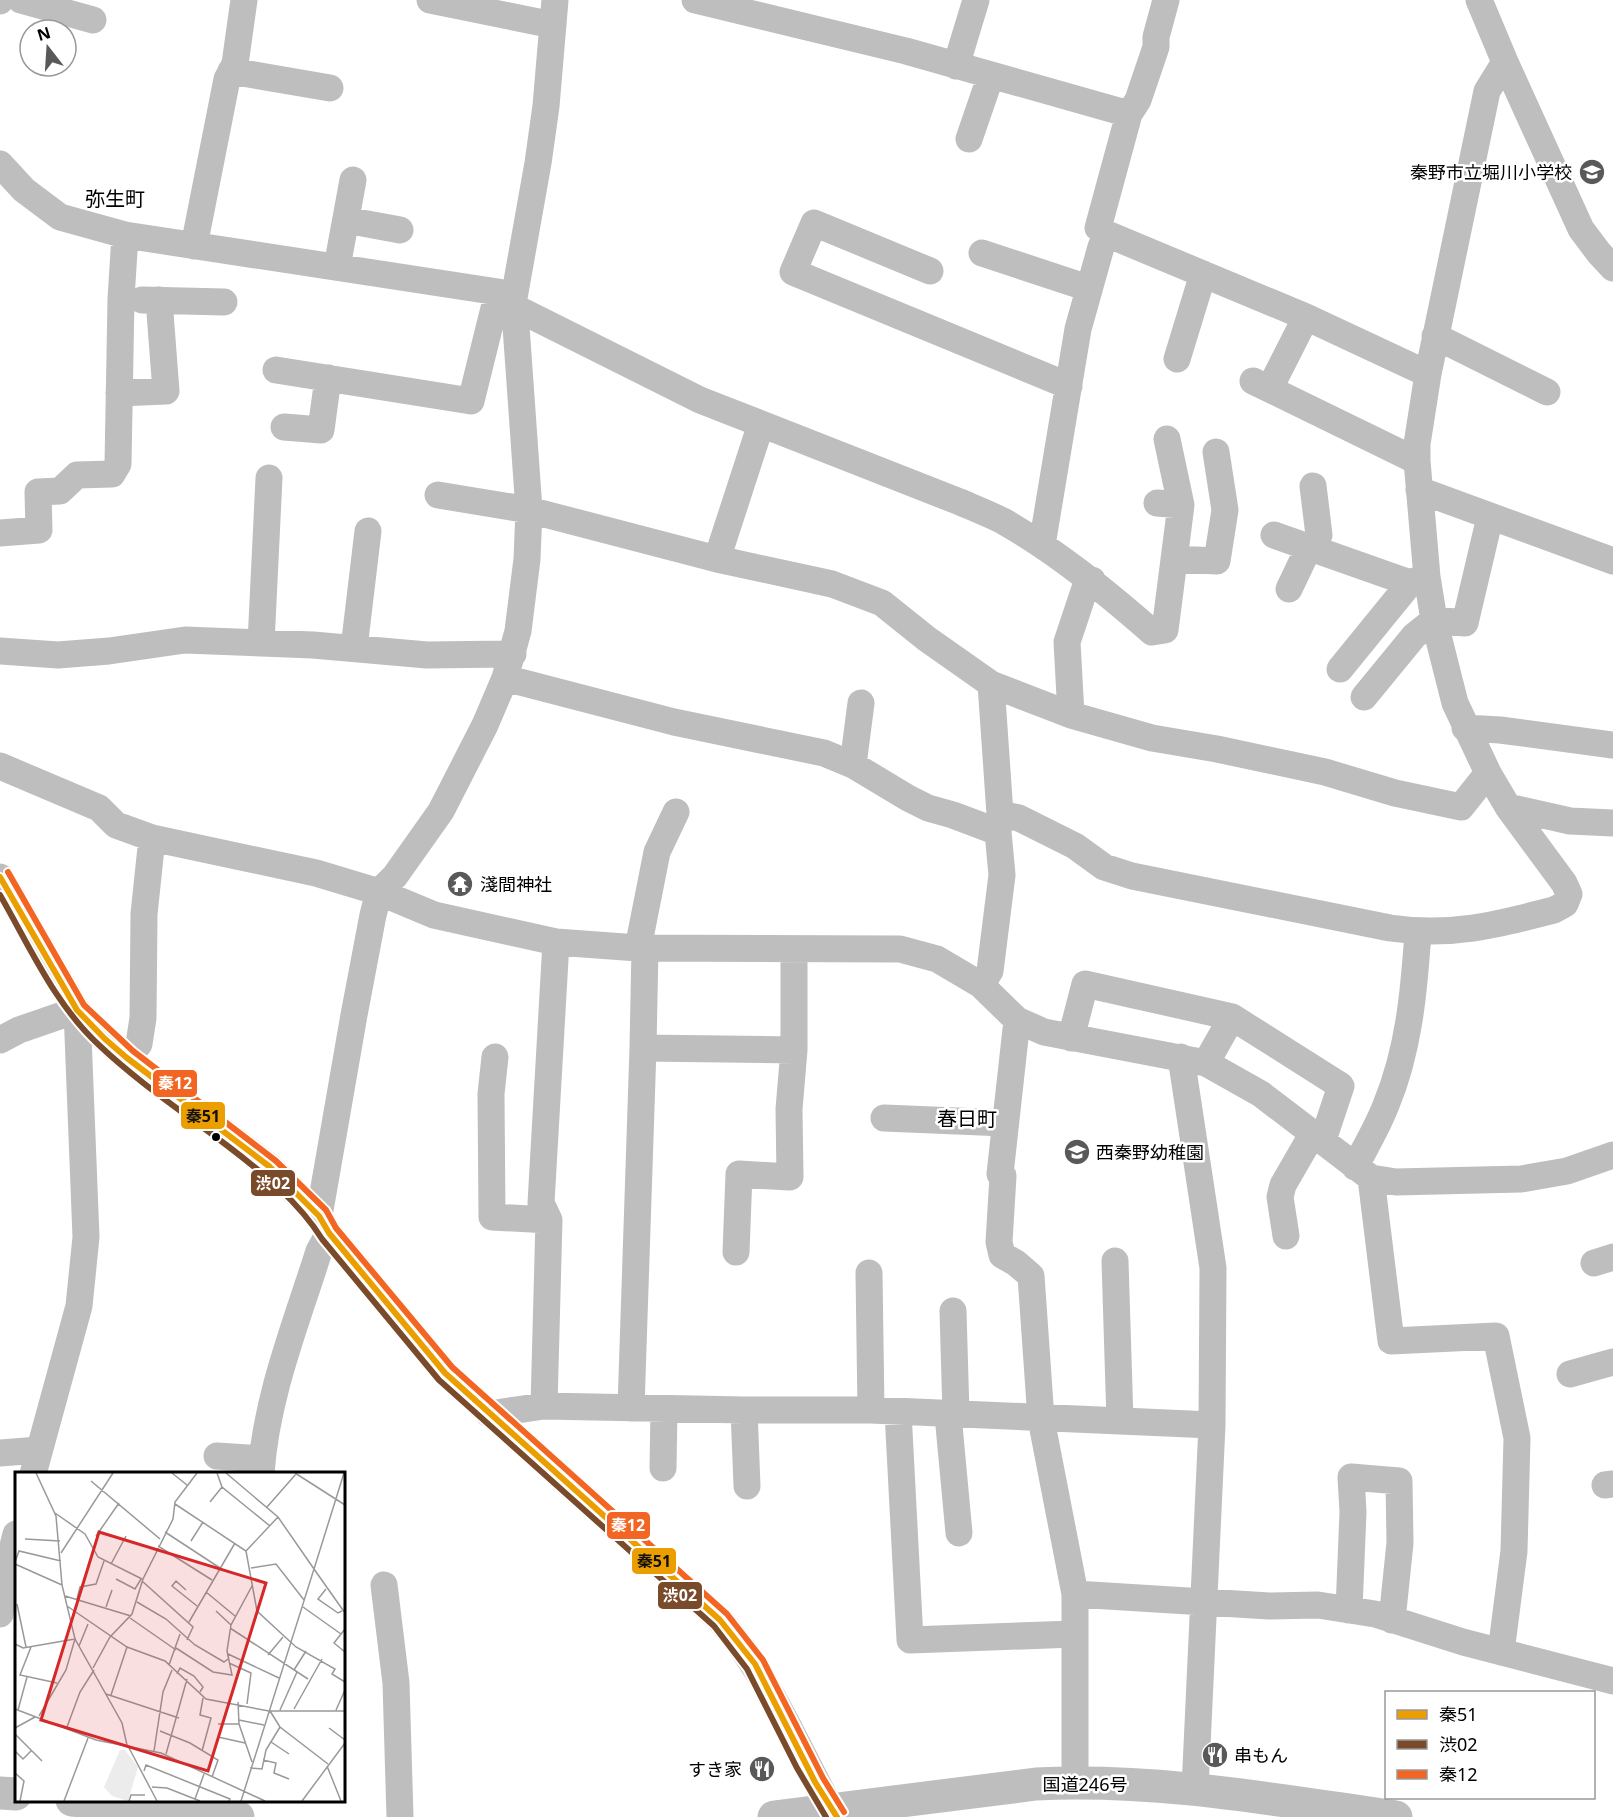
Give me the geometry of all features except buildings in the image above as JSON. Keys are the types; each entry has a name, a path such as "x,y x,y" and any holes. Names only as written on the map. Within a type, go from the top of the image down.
{"highway":[{"name":"国道246号","path":"774,1817 1036,1784 1075,1782 1147,1784 1195,1789 1395,1817"},
{"path":"0,1793 15,1794"},
{"path":"87,1802 178,1814 239,1817"}],"street":[{"path":"21,0 93,20"},
{"path":"194,246 227,80 235,64 244,0"},
{"path":"276,370 471,401 509,300 538,163 546,105 554,13 430,0"},
{"path":"695,0 906,51 1129,114"},
{"path":"957,66 976,0"},
{"path":"1166,0 1156,37 1156,47 1138,100 1129,114 1098,228 1107,234 1306,317 1428,374"},
{"path":"1479,0 1581,229 1613,268"},
{"path":"0,651 58,655 109,651 185,640 354,648 509,666 674,722 824,753 853,765 928,808 952,815 999,823 1019,818 1075,846 1104,867 1132,876 1418,932 1474,930 1554,910 1565,904 1569,894 1564,883 1508,807 1466,728 1455,703 1434,620 1418,580 1419,490 1416,461 1428,374 1487,91 1505,62"},
{"path":"231,71 330,88"},
{"path":"969,139 991,75"},
{"path":"0,164 24,190 60,217 124,235 337,267 509,300 524,312 700,400 960,502 1000,520 1042,545 1092,580 1152,632 1165,630 1175,559 1169,503 1167,440"},
{"path":"337,267 353,180"},
{"path":"346,220 400,230"},
{"path":"930,271 814,223 793,272 1069,386"},
{"path":"1042,545 1078,329 1088,288 1107,234"},
{"path":"0,533 39,530 38,492 60,491 77,475 112,474 118,464 124,235"},
{"path":"993,265 1088,288"},
{"path":"1177,359 1203,274"},
{"path":"121,299 224,302"},
{"path":"119,393 166,391 159,300"},
{"path":"217,1456 261,1466 269,1411 276,1385 319,1251 354,1015 373,915 380,892 441,811 485,725 509,666 519,631 526,569 529,510 509,300"},
{"path":"1306,317 1262,384 1416,461"},
{"path":"1435,336 1547,392"},
{"path":"284,427 321,430 328,378"},
{"path":"717,559 761,424"},
{"path":"1175,559 1216,561 1225,510 1216,452"},
{"path":"261,643 269,478"},
{"path":"1289,588 1319,535 1313,486"},
{"path":"1419,490 1613,561"},
{"path":"438,495 529,510 717,559 832,584 882,603 927,639 991,684 1071,715 1152,738 1325,772 1395,793 1461,807 1488,773"},
{"path":"1364,697 1414,636 1434,620 1465,623 1491,517"},
{"path":"354,648 368,531"},
{"path":"1274,535 1418,580"},
{"path":"1071,715 1067,642 1084,591 1092,580"},
{"path":"1340,669 1418,580"},
{"path":"981,985 990,971 1002,875 991,684"},
{"path":"853,765 861,703"},
{"path":"1466,728 1500,730 1613,745"},
{"path":"0,766 99,808 116,825 152,838 316,873 380,892 434,915 556,942 641,948 900,949 937,959 981,985 1017,1020 1044,1032 1193,1060 1261,1094 1363,1173 1396,1182 1521,1179 1567,1171 1613,1155"},
{"path":"1508,807 1570,821 1613,823"},
{"path":"631,1408 643,1048 641,948 657,852 676,812"},
{"path":"127,1058 139,1044 143,1018 144,914 152,838"},
{"path":"0,877 77,1010 105,1039 270,1167 324,1224 445,1373 726,1626 758,1669 831,1809"},
{"path":"1418,932 1414,988 1406,1042 1363,1173 1391,1341 1496,1335 1517,1438 1514,1551 1501,1652"},
{"path":"544,1406 549,1220 541,1203 556,942"},
{"path":"735,1252 739,1174 790,1177 789,1109 794,1050 794,949"},
{"path":"1071,1038 1085,984 1232,1017 1341,1086 1318,1136 1283,1185 1280,1197 1286,1236"},
{"path":"0,1040 20,1030 77,1010"},
{"path":"0,1453 36,1462 79,1306 86,1237 77,1010"},
{"path":"1195,1789 1212,1425 1213,1268 1193,1060 1232,1017"},
{"path":"1017,1020 1000,1174 1003,1176 999,1242 1002,1255 1016,1263 1030,1276 1041,1419 1075,1594 1075,1782"},
{"path":"643,1048 794,1050"},
{"path":"495,1057 491,1094 492,1217 549,1220"},
{"path":"885,1118 1005,1123"},
{"path":"1115,1261 1120,1421"},
{"path":"869,1273 871,1410"},
{"path":"953,1311 952,1415 958,1533"},
{"path":"1570,1374 1613,1362"},
{"path":"489,1414 544,1406 871,1410 1212,1425"},
{"path":"663,1468 664,1409"},
{"path":"744,1410 747,1486"},
{"path":"898,1412 910,1640 1074,1634"},
{"path":"1349,1610 1352,1477 1399,1481 1400,1543 1392,1620"},
{"path":"0,1614 15,1538"},
{"path":"384,1585 396,1683 400,1817"},
{"path":"1075,1594 1269,1606 1318,1605 1375,1614 1463,1642 1613,1681"},
{"path":"0,1606 15,1610"},
{"path":"70,1817 72,1802"},
{"path":"239,1817 242,1802"}],"transit line":[{"name":"秦12","path":"8,872 84,1005 133,1051 276,1161 326,1210 336,1228 452,1367 727,1614 763,1660 823,1778 844,1812"},
{"name":"秦51","path":"0,877 77,1010 105,1039 270,1167 319,1216 329,1233 445,1373 720,1620 755,1664 815,1782 837,1817"},
{"name":"渋02","path":"0,895 44,975 84,1030 131,1073 242,1157 280,1189 313,1225 322,1239 439,1380 714,1626 747,1669 797,1768 826,1817"}],"place":[{"name":"秦野市立堀川小学校","path":"1592,172"},
{"name":"淺間神社","path":"460,884"},
{"name":"西秦野幼稚園","path":"1077,1152"},
{"name":"串もん","path":"1215,1755"},
{"name":"すき家","path":"762,1769"}],"district":[{"name":"弥生町","path":"115,198"},
{"name":"春日町","path":"967,1118"}]}
